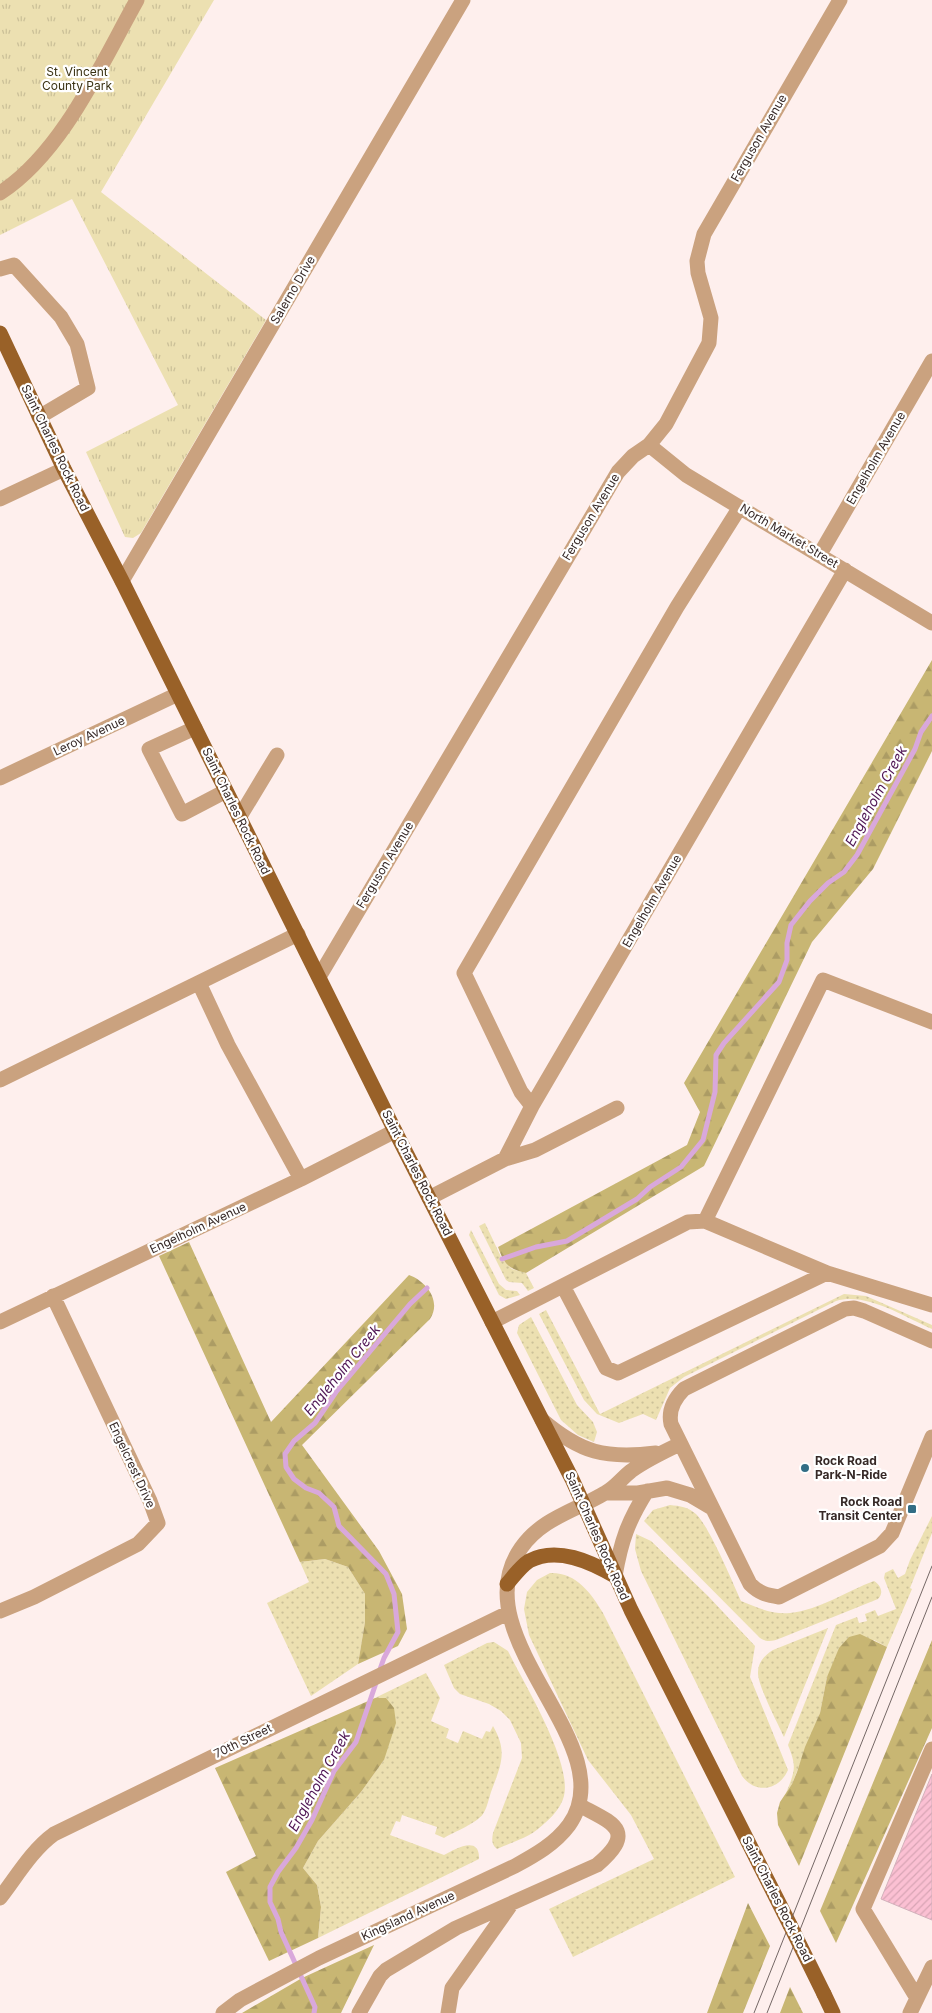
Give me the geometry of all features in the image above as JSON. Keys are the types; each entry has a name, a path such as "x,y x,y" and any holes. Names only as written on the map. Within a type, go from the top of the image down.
{"main road":[{"name":"Saint Charles Rock Road","path":"0,333 64,469 122,581 395,1131 584,1503 635,1619 762,1867 833,2013"},
{"path":"507,1584 530,1561 554,1556 584,1560 615,1576"}],"street":[{"path":"0,193 14,184 53,143 80,103 137,0"},
{"name":"Salerno Drive","path":"122,581 463,0"},
{"name":"Ferguson Avenue","path":"319,977 618,472 633,456 649,445 666,424 709,343 711,318 698,273 697,261 704,234 840,0"},
{"path":"0,269 14,265 61,317 76,344 88,388 39,417"},
{"name":"Engelholm Avenue","path":"820,554 932,361"},
{"name":"North Market Street","path":"649,445 686,475 932,623"},
{"path":"0,499 64,469"},
{"path":"532,1106 521,1092 464,973 678,607 740,507"},
{"name":"Engelholm Avenue","path":"505,1159 532,1106 845,570"},
{"name":"Leroy Avenue","path":"0,778 178,694"},
{"path":"195,728 150,750 182,814 226,791"},
{"path":"239,818 277,755"},
{"path":"0,1080 298,934"},
{"path":"705,1221 824,980 932,1022"},
{"path":"199,982 228,1045 301,1179"},
{"path":"429,1198 505,1159 534,1150 616,1108"},
{"name":"Engelholm Avenue","path":"0,1322 301,1179 395,1131"},
{"path":"492,1322 688,1222 705,1221 827,1273 932,1304"},
{"path":"563,1286 606,1368 618,1373 827,1273"},
{"name":"Engelcrest Drive","path":"0,1611 34,1597 138,1544 158,1523 150,1500 53,1296"},
{"path":"932,1341 864,1311 854,1308 845,1309 684,1389 678,1395 669,1414 671,1424 680,1444 750,1584 758,1592 767,1596 779,1597 872,1551 886,1540 892,1533 932,1437"},
{"path":"542,1420 568,1440 598,1453 621,1455 664,1452"},
{"path":"607,1493 632,1470 680,1444"},
{"path":"607,1493 627,1494 667,1488 690,1495 712,1508"},
{"path":"615,1576 626,1528 647,1491"},
{"name":"Kingsland Avenue","path":"223,2013 240,2000 319,1958 539,1853 570,1825 578,1806 581,1780 577,1758 521,1646 508,1613 507,1584 513,1563 528,1539 551,1519 607,1493"},
{"name":"70th Street","path":"0,1898 34,1853 54,1834 508,1613"},
{"path":"918,1998 863,1909 932,1749"},
{"path":"359,2013 376,1983 386,1970 456,1928 598,1865 611,1854 617,1842 617,1829 613,1824 578,1806"},
{"path":"448,2013 452,1988 511,1904"},
{"path":"910,2013 932,1967"}],"green space":[{"name":"St. Vincent County Park","path":"0,0 214,0 101,192 266,320 141,533 133,538 125,537 86,452 178,405 72,199 0,235"},
{"path":"932,660 932,751 873,869 812,942 704,1166 526,1273 515,1270 507,1265 498,1247 687,1145 700,1112 684,1083"},
{"path":"485,1223 502,1259 512,1269 526,1273 534,1288 528,1291 522,1283 506,1280 479,1226"},
{"path":"471,1230 499,1284 506,1290 517,1291 520,1295 506,1299 499,1295 469,1235"},
{"path":"189,1242 271,1422 409,1275 421,1282 430,1292 434,1305 430,1319 302,1445 379,1551 402,1594 407,1629 398,1646 358,1664 365,1622 365,1594 348,1567 325,1559 300,1562 159,1256"},
{"path":"844,1294 866,1296 932,1325 932,1329 873,1303 848,1299 836,1301 684,1377 670,1388 656,1420 643,1414 619,1423 597,1414 584,1400 539,1314 546,1310 600,1414"},
{"path":"531,1317 577,1405 593,1422 597,1432 594,1442 578,1435 561,1420 517,1333 519,1325"},
{"path":"670,1505 681,1506 690,1510 701,1520 720,1555 741,1601 771,1612 790,1613 812,1608 874,1581 881,1589 880,1597 778,1639 763,1640 644,1521 653,1510"},
{"path":"932,1516 932,1533 910,1588 912,1589 887,1647 874,1640 827,1677 820,1713 792,1784 786,1793 794,1769 788,1745 836,1625 857,1617 859,1623 867,1621 865,1614 875,1610 878,1616 896,1609 884,1578 885,1573 893,1569 898,1578 905,1574"},
{"path":"636,1534 651,1541 708,1596 755,1646 750,1677 788,1770 784,1777 773,1786 760,1788 753,1786 742,1776 641,1571 635,1549"},
{"path":"325,1559 348,1567 365,1594 365,1622 358,1664 311,1696 267,1603 309,1582 300,1562"},
{"path":"550,1573 568,1576 582,1585 603,1613 735,1877 573,1957 549,1909 654,1859 631,1815 588,1760 529,1635 524,1609 527,1592 537,1580"},
{"path":"828,1628 784,1737 761,1685 758,1672 759,1665 773,1650"},
{"path":"860,1634 887,1647 799,1866 778,1825 777,1813 780,1802 792,1784 820,1713 827,1677 839,1648 849,1637"},
{"path":"932,1640 932,1728 836,1943 820,1911"},
{"path":"494,1642 508,1651 535,1702 554,1743 565,1781 562,1801 550,1818 529,1835 497,1849 492,1839 493,1833 522,1758 521,1743 510,1720 501,1711 489,1704 460,1694 454,1688 444,1665 487,1643"},
{"path":"426,1673 440,1698 431,1721 449,1729 446,1738 458,1743 463,1731 482,1739 486,1731 490,1732 493,1726 498,1735 502,1751 500,1766 484,1812 471,1824 444,1838 435,1834 437,1827 402,1815 400,1822 396,1821 390,1835 444,1855 460,1847 471,1845 478,1851 479,1859 318,1938 321,1907 317,1885 303,1868 318,1841 361,1792 384,1760 386,1698 375,1698"},
{"path":"375,1698 386,1698 394,1708 396,1723 384,1760 361,1792 318,1841 303,1868 317,1885 321,1907 318,1938 269,1961 226,1872 256,1856 215,1768"},
{"path":"748,1903 770,1946 743,2013 707,2013"},
{"path":"374,1945 341,2013 242,2013 302,1978"},
{"path":"790,1987 803,2013 780,2013"}],"building":[{"path":"932,1774 932,1920 881,1899"}],"waterway":[{"name":"Engleholm Creek","path":"502,1259 536,1247 567,1241 637,1199 650,1187 681,1167 703,1140 715,1092 716,1055 724,1043 779,982 787,960 787,943 791,925 810,901 828,883 844,872 857,855 915,749 921,732 932,716"},
{"name":"Engleholm Creek","path":"379,1672 398,1632 394,1594 386,1574 339,1526 334,1507 319,1493 306,1488 294,1479 286,1467 285,1454 294,1441 315,1423 336,1392 410,1304 427,1288"},
{"name":"Engleholm Creek","path":"314,2013 315,2007 281,1932 278,1919 270,1902 270,1887 312,1820 334,1771 356,1742 377,1680"}],"tram line":[{"path":"754,2013 932,1566"},
{"path":"767,2013 932,1597"}],"place":[{"name":"Rock Road Park-N-Ride","path":"805,1468"},
{"name":"Rock Road Transit Center","path":"912,1509"}]}
